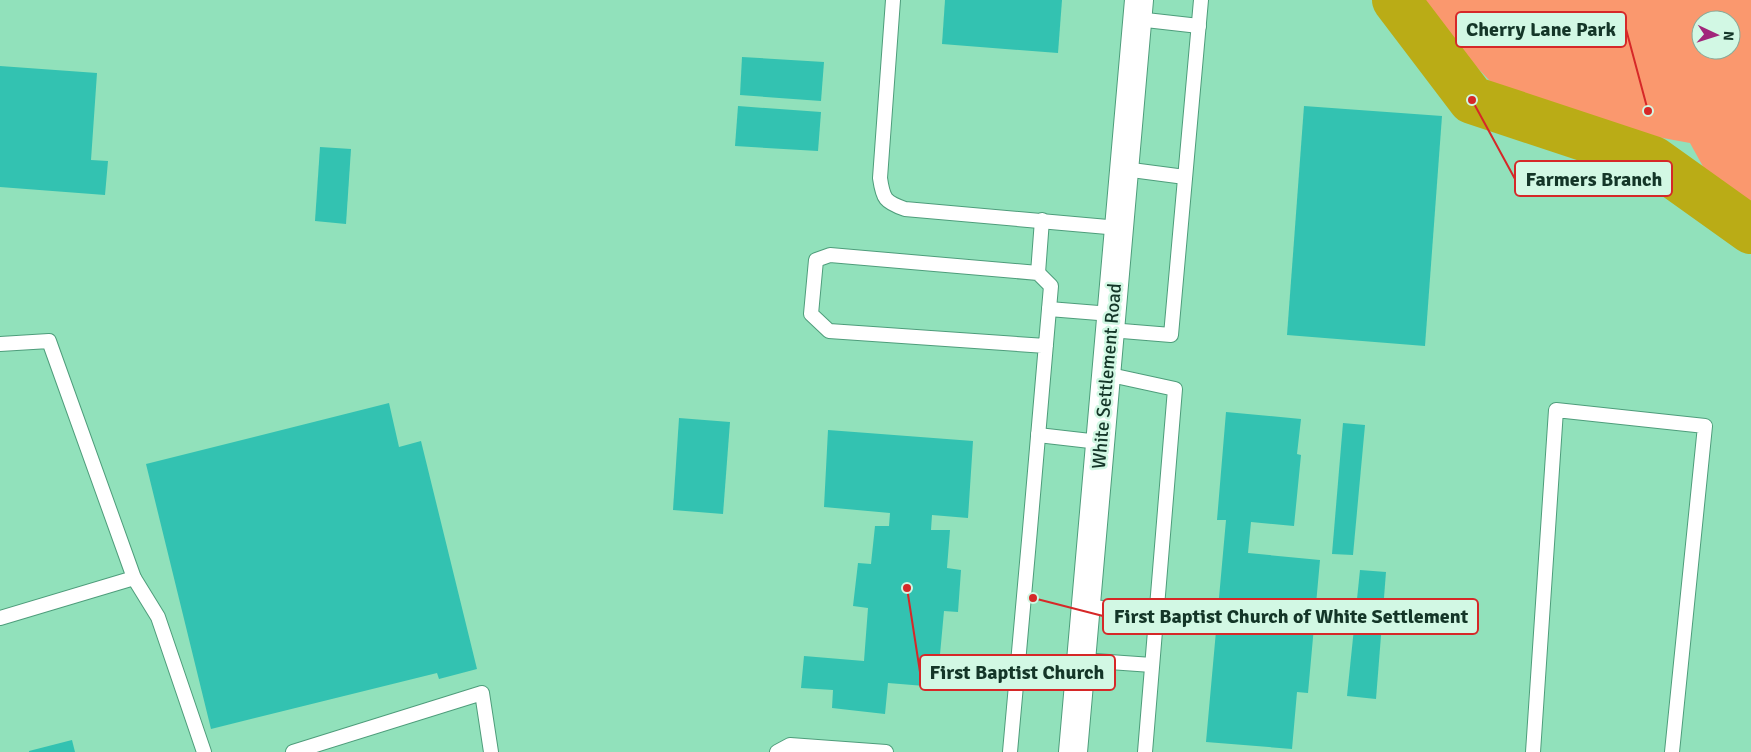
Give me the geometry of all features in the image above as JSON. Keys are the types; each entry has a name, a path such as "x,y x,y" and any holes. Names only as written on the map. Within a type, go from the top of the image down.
{"main road":[{"name":"White Settlement Road","path":"1073,752 1138,10"}],"lane":[{"path":"893,0 880,178 882,194 889,203 905,209 1119,228"},
{"path":"1048,309 1171,335 1201,0"},
{"path":"1138,10 1199,26"},
{"path":"1124,169 1185,177"},
{"path":"1038,273 1042,220"},
{"path":"1010,752 1046,346 1048,309 1051,286 1038,273 830,255 816,260 811,314 829,331 1046,346"},
{"path":"0,344 49,341 134,578 158,618 204,752"},
{"path":"1106,374 1175,390 1145,752"},
{"path":"1533,752 1556,410 1704,426 1672,752"},
{"path":"1038,435 1099,442"},
{"path":"0,618 134,578"},
{"path":"1086,608 1156,611"},
{"path":"1082,660 1152,665"},
{"path":"293,752 482,693 491,752"},
{"path":"777,752 790,745 886,752"}],"shaded area":[{"path":"1420,0 1751,0 1751,208 1706,172 1690,143 1581,123 1507,99 1452,41"}],"building":[{"path":"945,0 1062,0 1058,53 942,44"},
{"path":"742,57 824,62 821,101 740,95"},
{"path":"0,66 97,73 91,160 108,161 105,195 0,187"},
{"path":"738,106 821,112 818,151 735,146"},
{"path":"1304,106 1442,116 1425,346 1287,335"},
{"path":"320,147 351,149 346,224 315,221"},
{"path":"389,403 399,447 421,441 477,669 439,679 437,673 211,729 146,464"},
{"path":"1226,412 1301,419 1297,454 1301,455 1294,526 1251,522 1248,553 1320,560 1308,693 1297,692 1292,749 1206,742 1226,520 1217,520"},
{"path":"679,418 730,422 723,514 673,510"},
{"path":"1343,423 1365,425 1353,555 1332,554"},
{"path":"828,430 973,441 968,518 932,515 931,530 950,530 947,568 961,570 958,612 944,611 937,687 888,683 885,714 832,708 833,690 801,688 804,656 864,661 868,608 853,606 858,563 871,564 875,526 889,526 890,513 824,507"},
{"path":"1360,570 1386,572 1376,699 1347,696"},
{"path":"72,740 75,752 29,752 29,751"}],"waterway":[{"path":"1396,0 1472,100 1653,160 1751,230"}],"place":[{"name":"Farmers Branch","path":"1472,100"},
{"name":"Cherry Lane Park","path":"1648,111"},
{"name":"First Baptist Church","path":"907,588"},
{"name":"First Baptist Church of White Settlement","path":"1033,598"}]}
